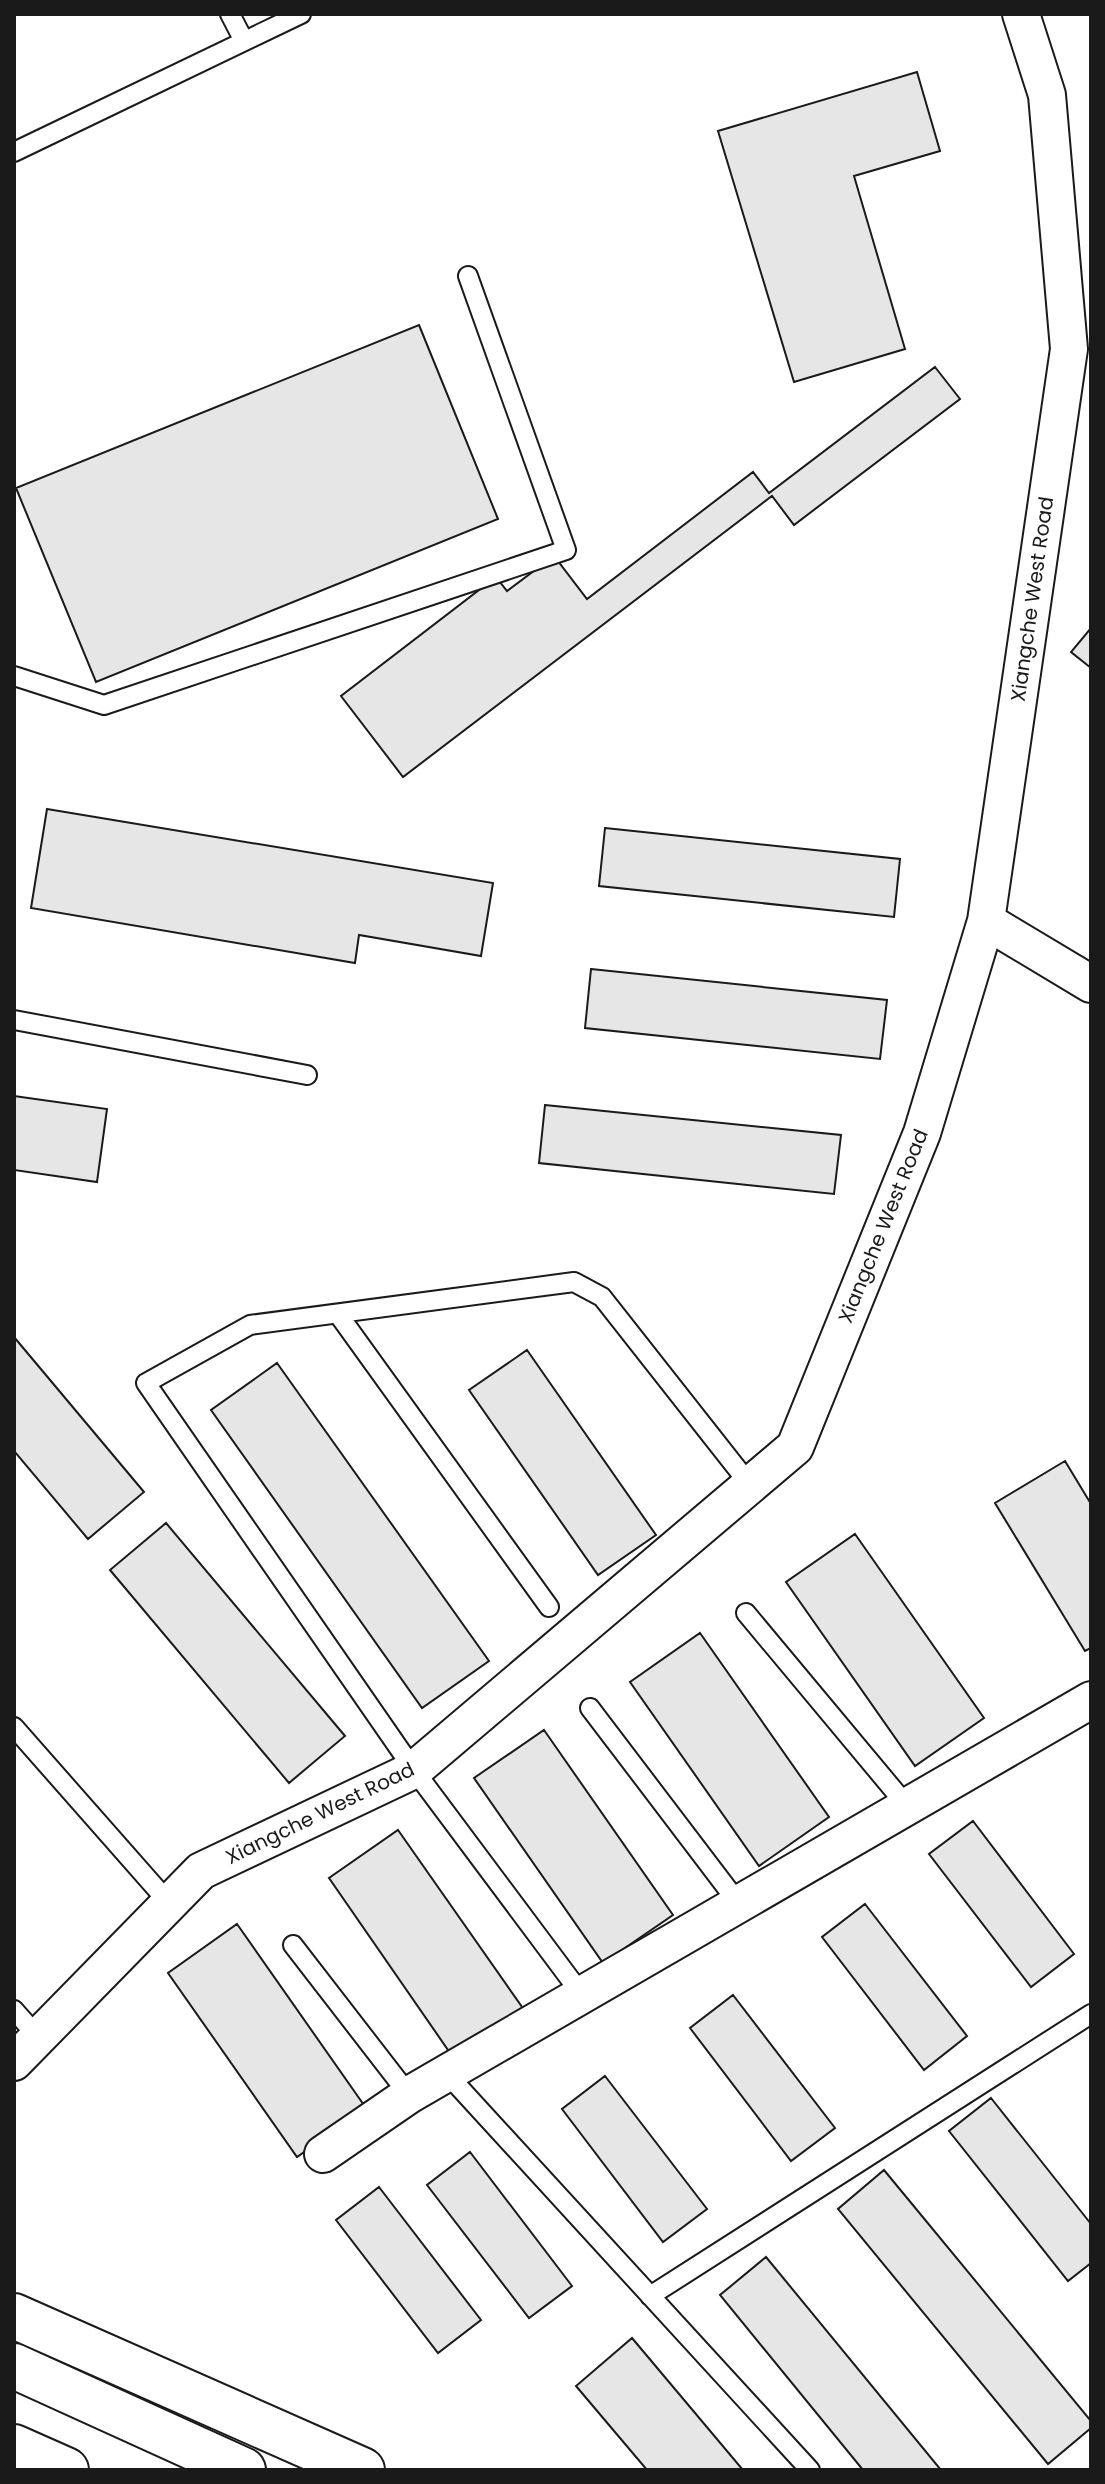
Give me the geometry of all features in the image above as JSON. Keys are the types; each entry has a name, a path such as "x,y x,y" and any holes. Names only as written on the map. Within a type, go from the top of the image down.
{"main road":[{"path":"14,2316 362,2470"},
{"path":"14,2366 243,2470"},
{"path":"14,2447 66,2470"}],"street":[{"name":"Xiangche West Road","path":"26,2050 201,1871 414,1770 795,1447 922,1133 986,921 1069,349 1047,95 1021,14"},
{"path":"986,921 1091,984"},
{"path":"323,2154 409,2095 1091,1700"}],"lane":[{"path":"230,14 244,41"},
{"path":"14,152 301,14"},
{"path":"14,676 104,705 566,550 468,276"},
{"path":"14,1020 307,1075"},
{"path":"582,1995 414,1770 146,1383 250,1325 574,1282 602,1297 750,1485"},
{"path":"338,1314 549,1607"},
{"path":"746,1613 907,1806"},
{"path":"590,1708 739,1904"},
{"path":"14,1727 169,1903"},
{"path":"293,1945 409,2095"},
{"path":"14,2010 26,2050"},
{"path":"650,2296 1091,2014"},
{"path":"447,2074 810,2470"}],"building":[{"path":"917,72 940,151 854,176 905,349 794,382 718,131"},
{"path":"419,325 498,519 96,682 16,488"},
{"path":"935,367 960,399 794,525 772,496 403,777 341,696 496,577 507,591 554,556 587,599 753,472 769,493"},
{"path":"1091,628 1091,668 1071,652"},
{"path":"47,809 493,883 481,956 359,935 355,963 31,908"},
{"path":"605,828 900,859 894,917 599,886"},
{"path":"591,969 887,1000 880,1059 585,1028"},
{"path":"14,1096 107,1109 97,1182 14,1170"},
{"path":"545,1105 841,1135 834,1194 539,1163"},
{"path":"14,1337 144,1492 88,1539 14,1451"},
{"path":"527,1350 656,1535 598,1575 469,1390"},
{"path":"277,1363 489,1661 422,1708 211,1410"},
{"path":"1065,1461 1091,1504 1091,1648 1085,1651 995,1503"},
{"path":"166,1523 345,1736 289,1783 110,1570"},
{"path":"855,1534 984,1718 915,1766 786,1582"},
{"path":"700,1633 829,1817 759,1866 630,1682"},
{"path":"544,1730 673,1915 603,1963 474,1778"},
{"path":"973,1821 1074,1954 1031,1987 929,1854"},
{"path":"398,1830 527,2014 457,2063 329,1878"},
{"path":"865,1904 967,2036 924,2070 822,1937"},
{"path":"237,1924 366,2108 297,2157 168,1973"},
{"path":"733,1995 835,2128 791,2161 690,2028"},
{"path":"605,2076 707,2209 663,2242 562,2109"},
{"path":"991,2098 1091,2224 1091,2263 1068,2281 949,2131"},
{"path":"470,2152 572,2286 529,2318 427,2185"},
{"path":"884,2170 1091,2421 1091,2428 1048,2464 838,2209"},
{"path":"379,2187 481,2320 438,2353 336,2220"},
{"path":"766,2257 941,2470 863,2470 720,2295"},
{"path":"632,2338 743,2470 647,2470 576,2386"}]}
